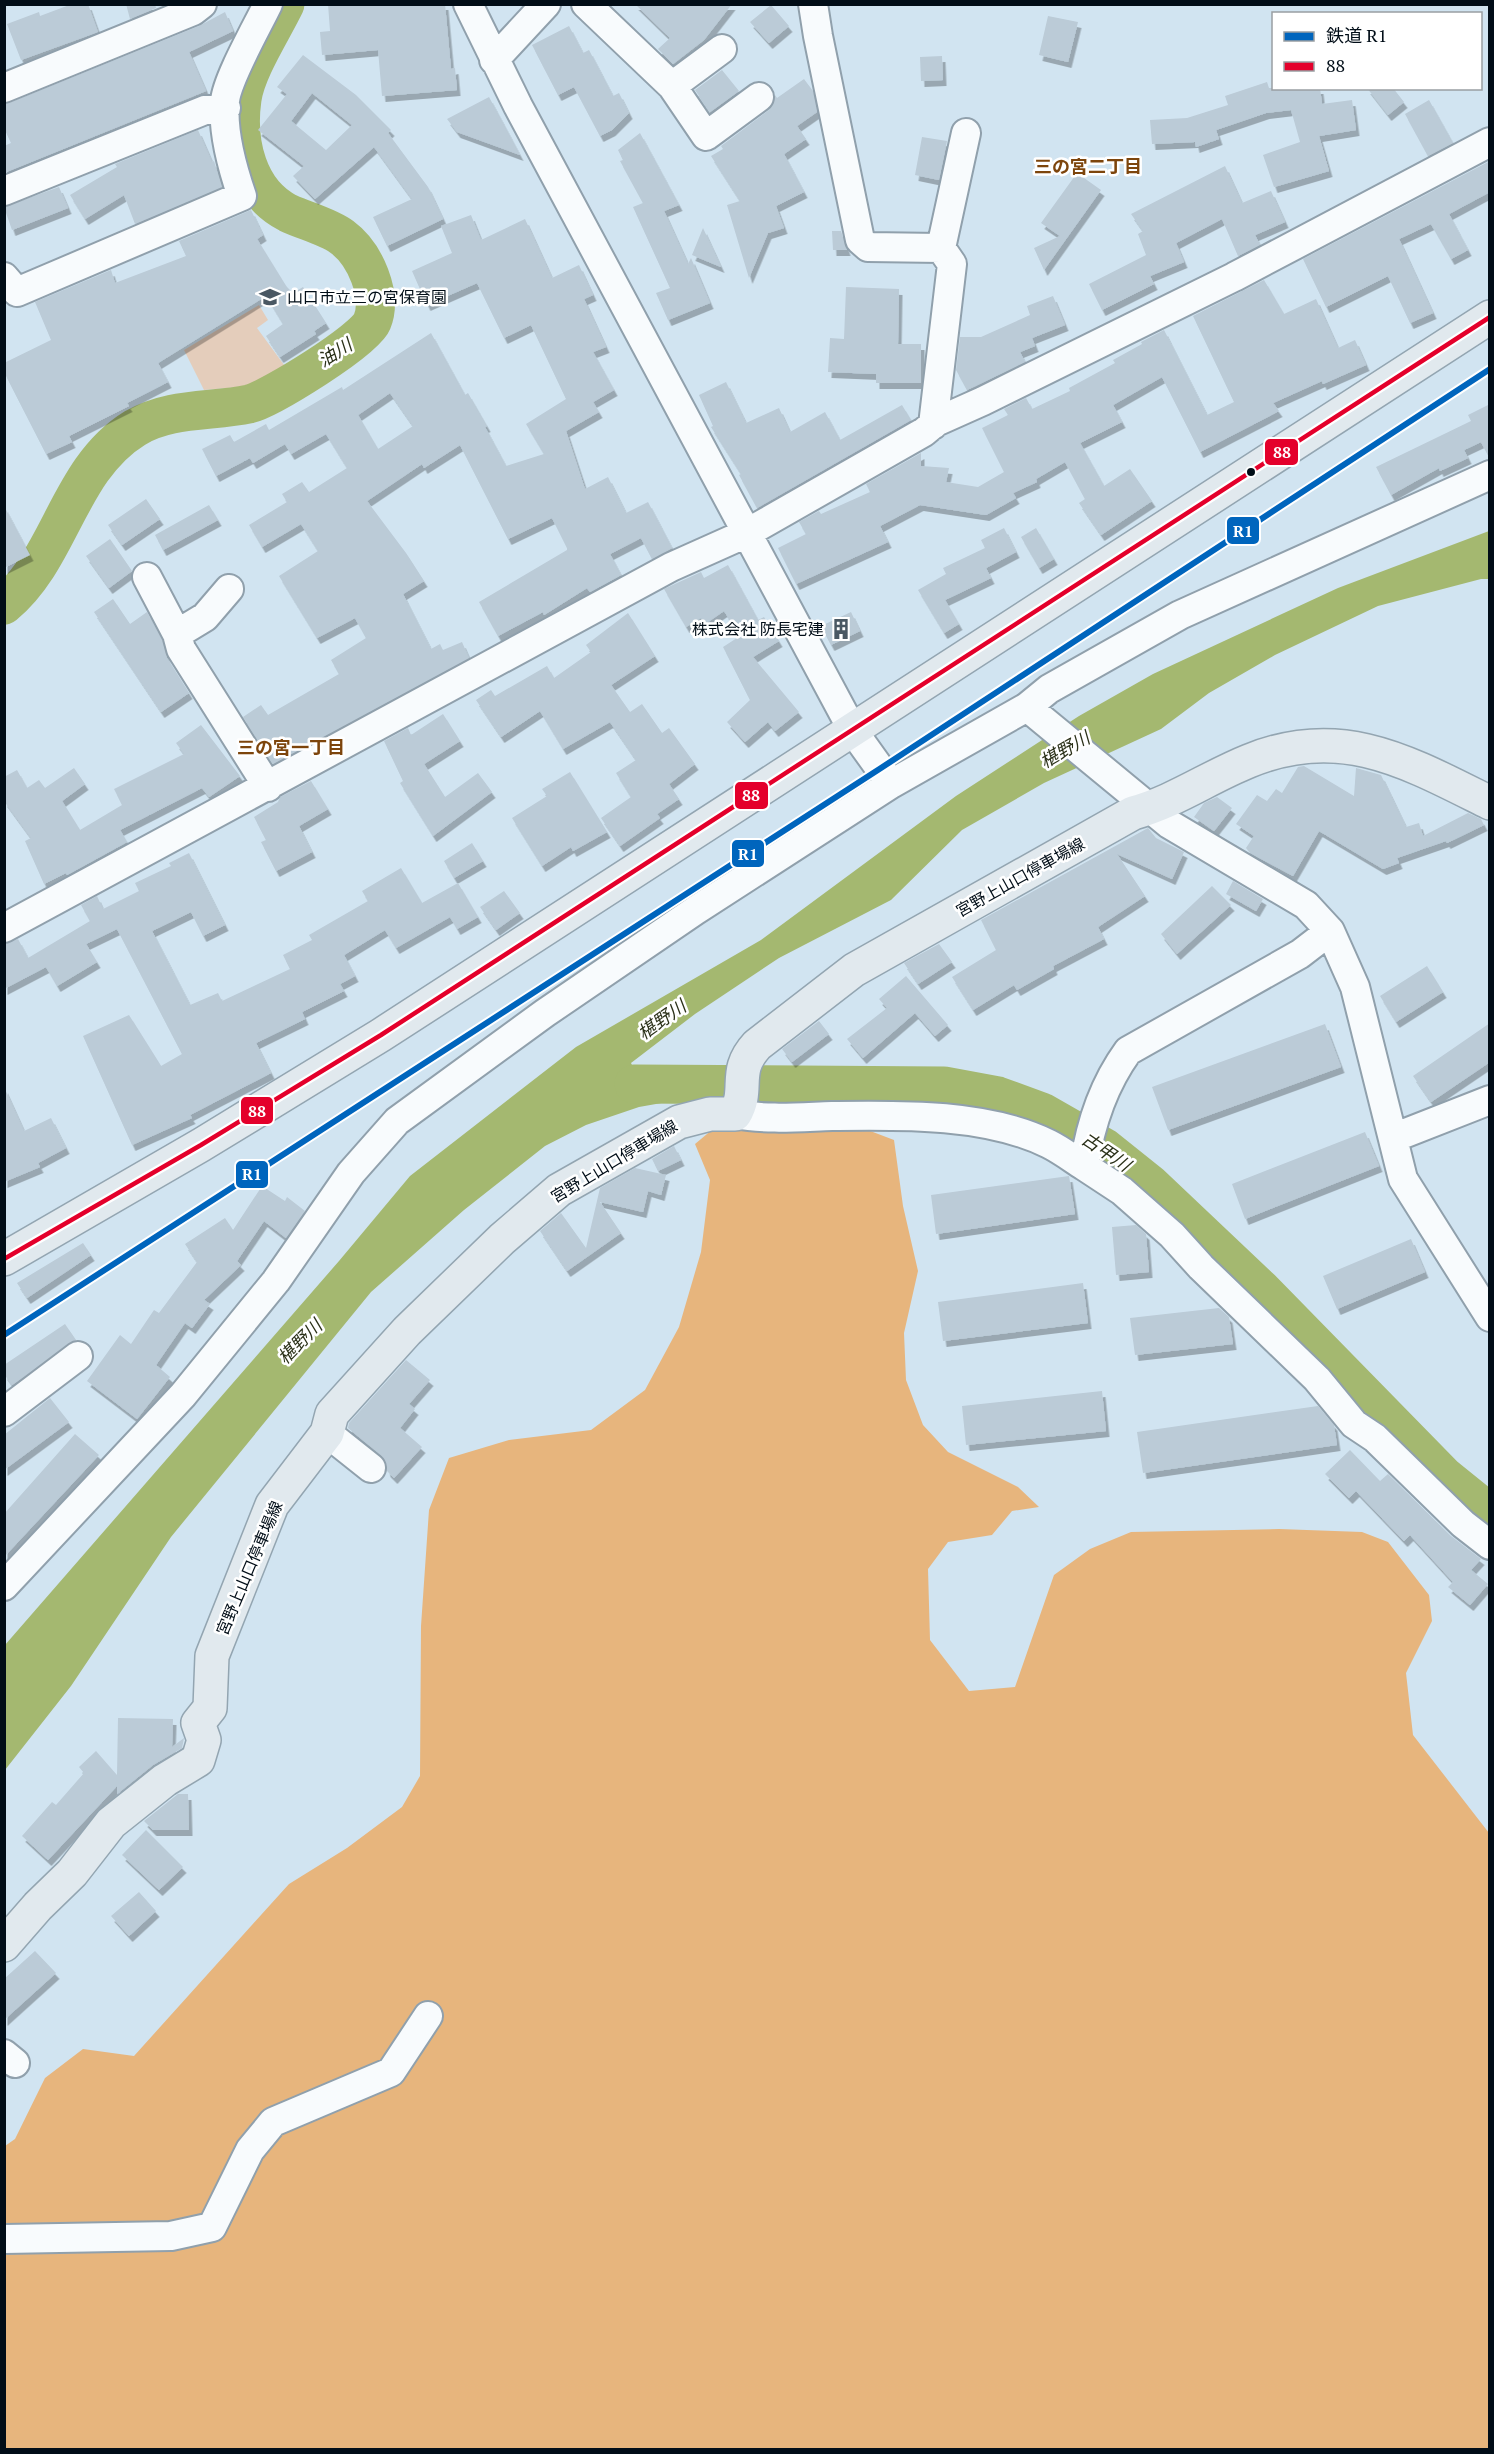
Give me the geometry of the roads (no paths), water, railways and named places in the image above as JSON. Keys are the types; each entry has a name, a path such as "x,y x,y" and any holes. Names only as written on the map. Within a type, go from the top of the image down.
{"main road":[{"path":"4,1259 201,1145 381,1035 1490,317"},
{"name":"宮野上山口停車場線","path":"4,1945 38,1906 72,1873 111,1823 165,1780 198,1760 204,1740 198,1723 210,1708 212,1656 272,1505 327,1433 332,1414 407,1331 502,1239 559,1190 679,1122 738,1110 742,1068 746,1056 854,970 1133,813 1146,803 1282,749 1331,745 1374,750 1405,762 1490,803"}],"street":[{"path":"4,88 193,11 202,4"},
{"path":"468,4 494,60 853,731 891,784"},
{"path":"494,60 546,4"},
{"path":"586,4 614,28 672,86 706,136 759,97"},
{"path":"813,4 860,240 868,247 941,248"},
{"path":"4,277 17,292 242,195 232,163 225,100 262,6"},
{"path":"672,86 722,49"},
{"path":"4,191 205,110 226,108"},
{"path":"933,425 952,264 941,248 966,133"},
{"path":"4,928 671,567 747,533 933,425 1234,277 1490,142"},
{"path":"5,1586 183,1395 282,1272 351,1173 396,1121 545,1012 696,910 891,784 1032,711 1049,689 1180,615 1490,475"},
{"path":"147,576 177,634 181,649 268,787"},
{"path":"177,634 205,617 229,589"},
{"path":"1032,711 1169,824 1306,905 1330,931 1355,987 1403,1179 1490,1317"},
{"path":"1085,1161 1111,1074 1128,1051 1300,954 1330,931"},
{"path":"1393,1138 1490,1100"},
{"path":"738,1110 789,1117 897,1115 973,1122 1022,1133 1085,1161 1172,1234 1201,1267 1317,1379 1354,1424 1375,1438 1464,1524 1490,1545"},
{"path":"4,1412 78,1356"},
{"path":"327,1433 371,1468"},
{"path":"4,2239 171,2236 212,2227 250,2150 273,2122 391,2072 428,2016"}],"water":[{"name":"椹野川","path":"1489,531 1489,579 1481,579 1378,606 1275,655 1209,693 1161,729 1044,783 962,830 891,900 779,958 695,1014 631,1063 639,1080 680,1081 701,1096 639,1107 586,1125 545,1146 464,1210 371,1292 171,1537 71,1686 5,1770 5,1645 339,1261 410,1176 576,1047 761,940 956,796 1079,716 1153,674 1338,588"}],"waterway":[{"name":"油川","path":"4,605 23,586 39,563 79,490 94,466 112,445 148,421 176,413 249,404 260,400 336,355 353,342 372,322 375,311 373,288 370,276 358,254 336,233 288,213 274,204 254,179 247,164 241,132 244,88 254,63 285,4"},
{"name":"古甲川","path":"634,1084 944,1086 998,1096 1042,1112 1105,1148 1150,1184 1261,1289 1444,1476 1490,1513"}],"rail line":[{"name":"R1","path":"4,1335 881,768 1490,369"}],"place":[{"name":"山口市立三の宮保育園","path":"270,297"},
{"name":"株式会社 防長宅建","path":"841,629"}],"district":[{"name":"三の宮二丁目","path":"1088,167"},
{"name":"三の宮一丁目","path":"291,748"}]}
